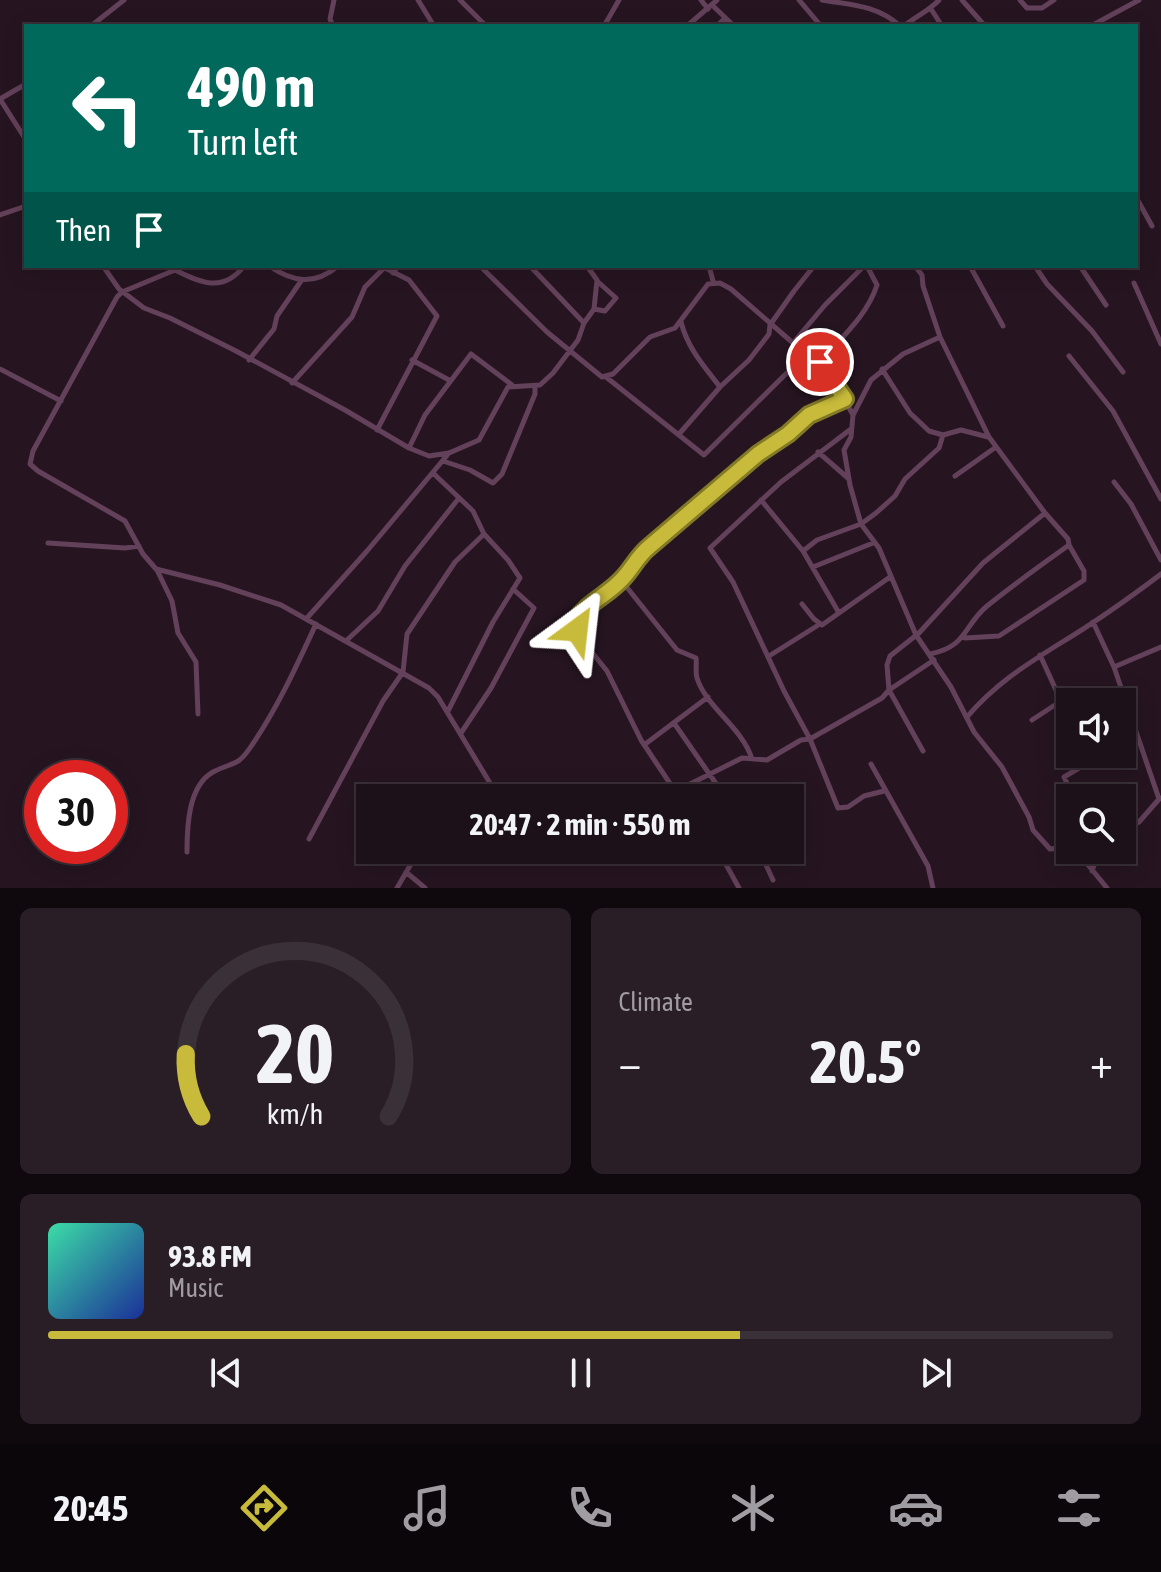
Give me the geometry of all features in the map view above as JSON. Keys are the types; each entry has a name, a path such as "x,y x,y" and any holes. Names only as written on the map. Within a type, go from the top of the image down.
{"street":[{"path":"332,24 330,19 334,0"},
{"path":"418,0 433,24"},
{"path":"460,0 484,24"},
{"path":"605,24 619,0"},
{"path":"701,0 732,24"},
{"path":"689,24 717,0"},
{"path":"799,0 819,24"},
{"path":"822,0 864,5 899,24"},
{"path":"905,24 920,12 931,9 939,0"},
{"path":"962,0 983,24"},
{"path":"1020,0 1027,8 1036,9 1054,0"},
{"path":"1095,24 1139,0"},
{"path":"93,24 118,1"},
{"path":"931,9 941,24"},
{"path":"719,24 725,18"},
{"path":"24,85 0,99 24,137"},
{"path":"1138,201 1152,226"},
{"path":"0,215 24,207"},
{"path":"104,268 122,292 144,308 170,318 429,456 449,453 479,440 508,387 512,385"},
{"path":"198,714 196,662 178,633 172,601 156,569 125,521 38,471 29,459 122,292 176,268 187,277 212,283 232,280 242,268"},
{"path":"272,268 291,280 301,281 336,268"},
{"path":"292,383 352,317 365,287 381,268"},
{"path":"377,430 437,316 409,280 384,268"},
{"path":"393,273 397,268"},
{"path":"482,268 569,351 706,455 808,352"},
{"path":"532,268 584,323"},
{"path":"588,268 616,298 605,311 594,309"},
{"path":"710,268 713,281"},
{"path":"680,433 720,387 749,360 769,334 770,325 813,268"},
{"path":"793,343 825,305 864,268"},
{"path":"820,362 859,320 873,297 877,285 867,268"},
{"path":"917,268 922,275 940,337 989,437 1068,539 1084,571 1084,580 999,636 963,638"},
{"path":"971,268 1003,326"},
{"path":"1036,268 1047,284 1092,331 1123,372"},
{"path":"1081,268 1106,305"},
{"path":"409,448 425,415 471,354 512,385 535,386 553,373 582,333 584,323 594,309 597,280"},
{"path":"249,360 274,329 277,316 301,281"},
{"path":"606,377 633,356 650,337 670,331 713,281"},
{"path":"713,281 731,289 770,325 820,362 853,415"},
{"path":"1134,283 1161,344"},
{"path":"1146,305 1153,302"},
{"path":"681,321 685,340 720,387"},
{"path":"940,337 903,354 871,380 853,415 844,456 849,479 861,524 879,548 916,635 932,657 974,732 1002,767 1041,841 1056,850"},
{"path":"1069,356 1113,411 1161,499"},
{"path":"412,360 449,380"},
{"path":"0,369 61,401"},
{"path":"882,369 910,413 929,431 943,435 961,430 989,437"},
{"path":"443,461 470,470 493,483 502,474 535,394 535,386"},
{"path":"670,784 644,745 607,671 586,645 575,622 582,610 621,580 636,558 758,454 809,415 845,399"},
{"path":"852,429 818,452 710,548 733,582 810,739 838,808 848,807 864,796 884,791"},
{"path":"803,551 817,540 861,524 895,496 905,479 939,448 943,435"},
{"path":"955,476 996,447"},
{"path":"818,452 849,479"},
{"path":"306,619 449,453"},
{"path":"433,473 473,511 484,534 520,578 493,622 448,712"},
{"path":"1114,482 1131,504 1161,560"},
{"path":"347,640 378,611 405,566 459,498"},
{"path":"761,500 803,551 839,613"},
{"path":"923,751 889,690 888,660 916,635 983,563 1045,513"},
{"path":"309,839 383,701 403,672 407,634 455,562 484,534"},
{"path":"48,543 125,548 139,546"},
{"path":"813,567 873,543"},
{"path":"688,784 742,758 767,760 872,706 932,657 963,638 982,610 1030,571 1069,545"},
{"path":"156,569 281,605 429,688 448,712 491,784"},
{"path":"967,717 1001,682 1161,574"},
{"path":"769,656 890,577"},
{"path":"621,580 677,650 696,658 696,676 708,697 734,726 752,759"},
{"path":"461,733 491,688 534,608 513,589"},
{"path":"802,604 820,624"},
{"path":"1093,622 1114,667 1160,799 1136,824"},
{"path":"187,852 187,827 198,790 210,774 236,765 253,744 293,675 316,624"},
{"path":"1114,667 1161,647"},
{"path":"1032,720 1061,701 1040,655"},
{"path":"644,745 708,697"},
{"path":"674,723 716,784"},
{"path":"871,764 928,866 933,888"},
{"path":"1067,784 1064,777 1079,768"},
{"path":"397,888 413,864"},
{"path":"726,864 739,888"},
{"path":"766,864 773,880"},
{"path":"1087,864 1107,888"},
{"path":"1092,871 1094,864"},
{"path":"406,872 425,888"}],"route":[{"path":"577,630 575,622 582,610 623,579 636,558 758,454 809,415 845,399 820,362"}]}
